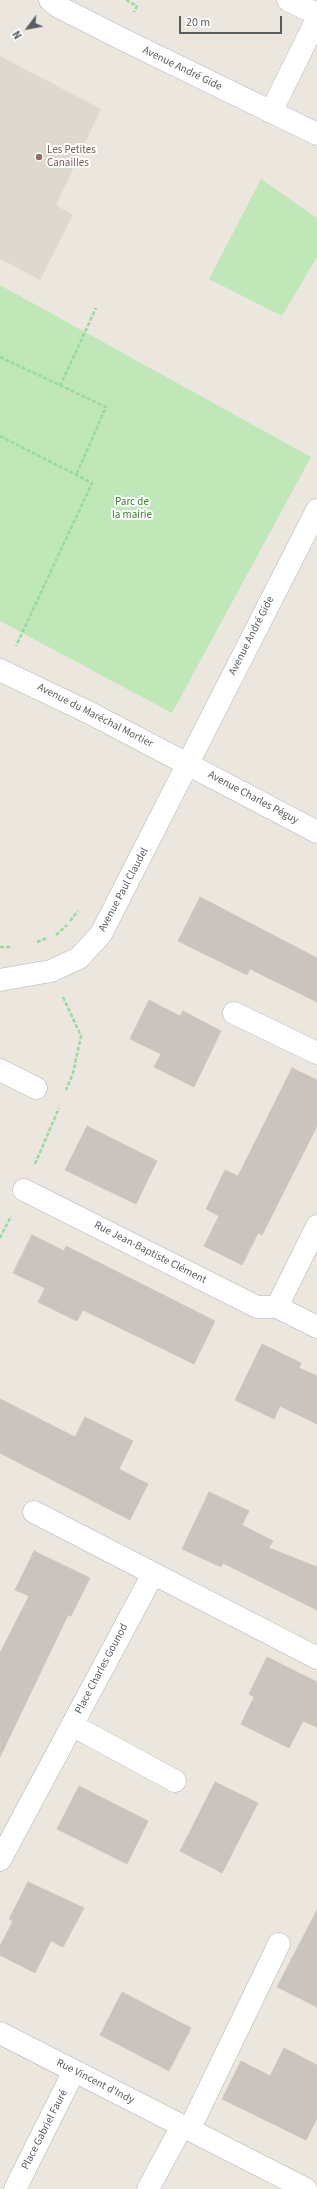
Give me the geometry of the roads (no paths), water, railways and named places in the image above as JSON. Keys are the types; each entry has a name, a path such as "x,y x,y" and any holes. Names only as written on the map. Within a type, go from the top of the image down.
{"street":[{"name":"Avenue André Gide","path":"50,0 59,7 86,21 317,134"},
{"path":"288,0 317,14"},
{"path":"270,112 317,19"},
{"name":"Avenue André Gide","path":"188,764 317,510"},
{"name":"Avenue du Maréchal Mortier","path":"2,671 62,698 188,764"},
{"name":"Avenue Charles Péguy","path":"188,764 317,832"},
{"name":"Avenue Paul Claudel","path":"0,980 51,971 79,958 101,934 188,764"},
{"path":"234,1013 317,1053"},
{"path":"0,1070 36,1088"},
{"name":"Rue Jean-Baptiste Clément","path":"24,1190 257,1306 277,1307 317,1327"},
{"path":"277,1307 317,1226"},
{"path":"34,1512 317,1658"},
{"name":"Place Charles Gounod","path":"153,1574 72,1725 175,1781"},
{"path":"0,1860 72,1725"},
{"path":"148,2189 186,2128 279,1944"},
{"name":"Rue Vincent d'Indy","path":"0,2033 306,2189"},
{"name":"Place Gabriel Fauré","path":"15,2189 74,2071"}],"place":[{"name":"Les Petites Canailles","path":"39,157"}],"park label":[{"name":"Parc de la mairie","path":"132,509"}]}
